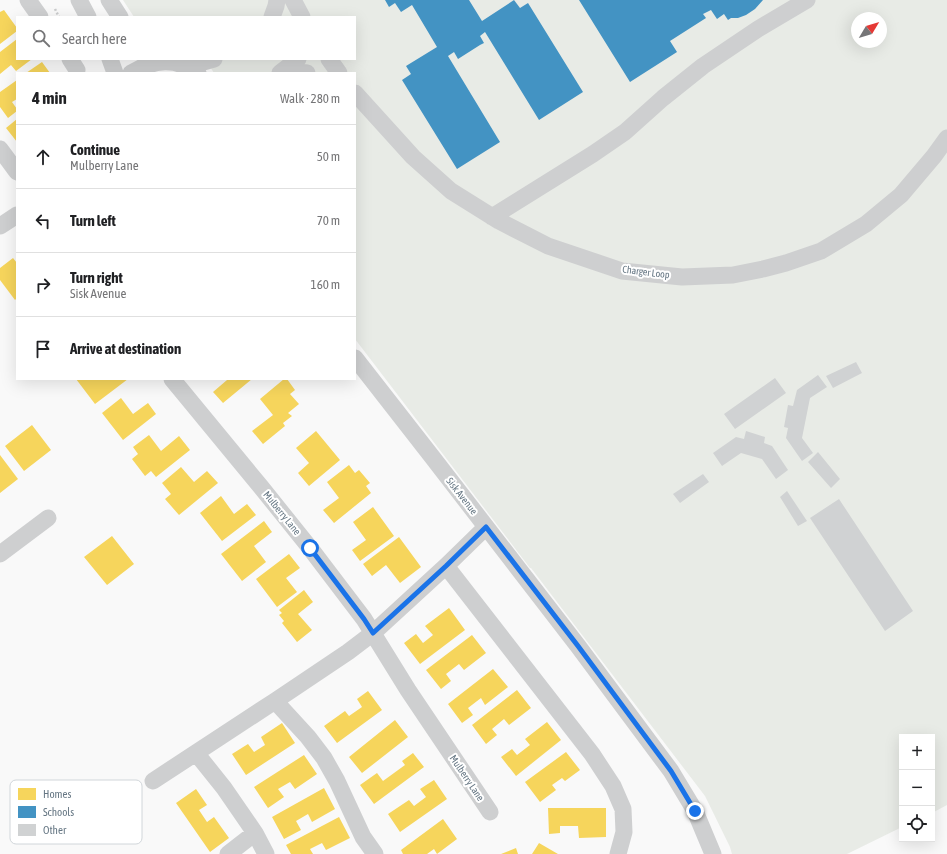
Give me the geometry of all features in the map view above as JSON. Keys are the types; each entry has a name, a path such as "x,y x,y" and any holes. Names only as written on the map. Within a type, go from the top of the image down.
{"street":[{"path":"28,0 39,16"},
{"path":"79,0 87,16"},
{"path":"109,0 119,16"},
{"path":"272,16 277,0"},
{"path":"293,0 301,16"},
{"path":"492,216 593,154 630,128 663,98 703,66 758,29 807,0"},
{"path":"110,60 115,72"},
{"path":"133,72 156,60 173,62 193,70 212,60"},
{"path":"281,72 297,60"},
{"path":"330,60 338,72"},
{"name":"Charger Loop","path":"356,94 413,157 451,191 499,221 548,246 622,271 682,277 733,274 763,269 786,263 821,250 866,224 901,195 947,138"},
{"path":"0,149 16,171"},
{"path":"0,226 16,216"},
{"name":"Sisk Avenue","path":"356,359 578,646 671,771 695,811 713,854"},
{"name":"Mulberry Lane","path":"173,380 306,543 364,619 408,690 490,812"},
{"path":"0,554 48,518"},
{"path":"153,781 276,701 348,652 373,633 486,527"},
{"path":"446,566 592,754 613,786 623,810 624,832 618,854"},
{"path":"276,701 308,737 324,758 337,781 363,837 375,854"},
{"path":"196,753 224,788 255,833 266,854"},
{"path":"228,854 255,833"}],"shaded area":[{"path":"123,0 947,0 947,805 935,811 935,734 899,734 899,828 847,854 732,854 705,796 356,340 356,72 213,72 206,60 356,60 356,16 133,16"}],"building: Homes":[{"path":"4,10 16,27 16,32 0,44 0,12"},
{"path":"16,40 16,60 31,60 16,71 11,65 0,74 0,52"},
{"path":"42,62 49,72 27,72"},
{"path":"16,81 16,100 12,102 16,108 16,112 8,118 0,107 0,92"},
{"path":"16,120 16,141 6,128"},
{"path":"13,258 16,262 15,300 0,280 0,268"},
{"path":"77,380 127,380 95,404"},
{"path":"227,380 251,380 223,403 213,392"},
{"path":"283,380 288,380 295,390 290,394 299,404 288,413 292,416 283,423 285,426 263,444 252,431 273,415 260,399"},
{"path":"121,398 133,414 148,403 156,414 123,440 102,413"},
{"path":"32,425 51,450 24,471 5,446"},
{"path":"316,431 340,460 309,486 298,473 309,463 296,448"},
{"path":"149,435 161,451 179,436 190,450 156,477 151,471 145,476 132,459 138,454 133,447"},
{"path":"0,455 18,479 0,493"},
{"path":"349,465 355,473 359,470 370,483 366,486 371,493 334,523 323,510 339,498 327,482"},
{"path":"181,467 194,482 207,471 218,483 179,515 165,499 171,494 162,483"},
{"path":"221,496 234,514 247,504 256,515 222,541 200,513"},
{"path":"373,507 394,536 360,561 352,550 366,540 353,522"},
{"path":"264,521 272,532 254,546 266,562 242,581 221,554"},
{"path":"112,536 134,564 107,585 84,557"},
{"path":"399,537 421,567 400,583 386,565 372,576 363,564"},
{"path":"289,554 300,568 286,578 297,592 277,607 256,579"},
{"path":"304,590 313,602 298,614 312,630 297,642 282,623 284,621 279,615 282,613 279,610"},
{"path":"449,608 465,630 420,664 404,643 416,634 423,643 433,635 425,626"},
{"path":"472,635 486,653 464,670 459,664 446,674 451,681 441,689 426,670"},
{"path":"493,669 508,687 485,705 481,698 468,708 473,715 462,723 448,704"},
{"path":"517,690 531,708 509,725 504,719 492,729 497,735 486,744 472,725"},
{"path":"368,691 382,710 337,743 324,726 345,711 349,716 362,707 357,699"},
{"path":"395,720 408,737 362,773 349,757"},
{"path":"547,722 561,740 516,776 501,757 512,749 517,755 530,745 525,739"},
{"path":"282,723 295,743 246,775 232,754 248,744 254,752 265,745 261,737"},
{"path":"566,752 580,770 565,781 562,778 552,785 556,790 540,802 525,782"},
{"path":"413,753 424,767 374,804 360,785 377,773 383,781 405,765 402,761"},
{"path":"304,755 317,774 295,789 290,782 278,789 284,797 268,808 254,787"},
{"path":"434,780 447,799 400,832 388,814 409,800 414,806 426,797 420,789"},
{"path":"324,788 335,809 312,822 308,814 296,821 301,830 284,839 272,817"},
{"path":"196,789 207,805 199,810 207,822 214,817 229,838 210,852 176,803"},
{"path":"548,808 606,808 606,837 579,838 578,826 560,826 560,833 549,834"},
{"path":"339,817 350,838 326,850 322,843 310,849 313,854 291,854 286,845"},
{"path":"443,819 457,839 437,854 434,849 427,854 403,854 401,850"},
{"path":"539,843 558,854 532,854"},
{"path":"516,848 518,854 501,854"}],"building: Schools":[{"path":"385,0 469,0 482,21 514,0 520,8 528,3 583,92 539,120 485,32 480,36 484,43 458,59 454,52 448,56 500,142 457,169 402,80 411,74 406,66 437,47 412,5 401,12 395,3 389,7"},
{"path":"579,0 763,0 755,9 738,18 731,18 728,20 724,14 717,19 711,10 703,14 706,18 670,41 677,52 630,82"}],"building: Other":[{"path":"856,362 862,373 833,388 826,376"},
{"path":"818,375 827,387 810,398 802,438 813,453 802,461 786,438 788,428 784,427 788,405 793,406 797,390"},
{"path":"775,378 786,393 735,429 724,414"},
{"path":"746,431 765,437 764,443 772,446 788,470 776,479 762,459 741,453 722,466 713,453 736,437 744,439"},
{"path":"818,452 840,479 831,488 808,462"},
{"path":"703,474 709,482 680,503 673,494"},
{"path":"787,491 807,521 798,526 780,497"},
{"path":"839,499 913,611 885,631 810,518"}],"route":[{"path":"310,548 373,633 486,527 578,646 671,771 695,811"}]}
